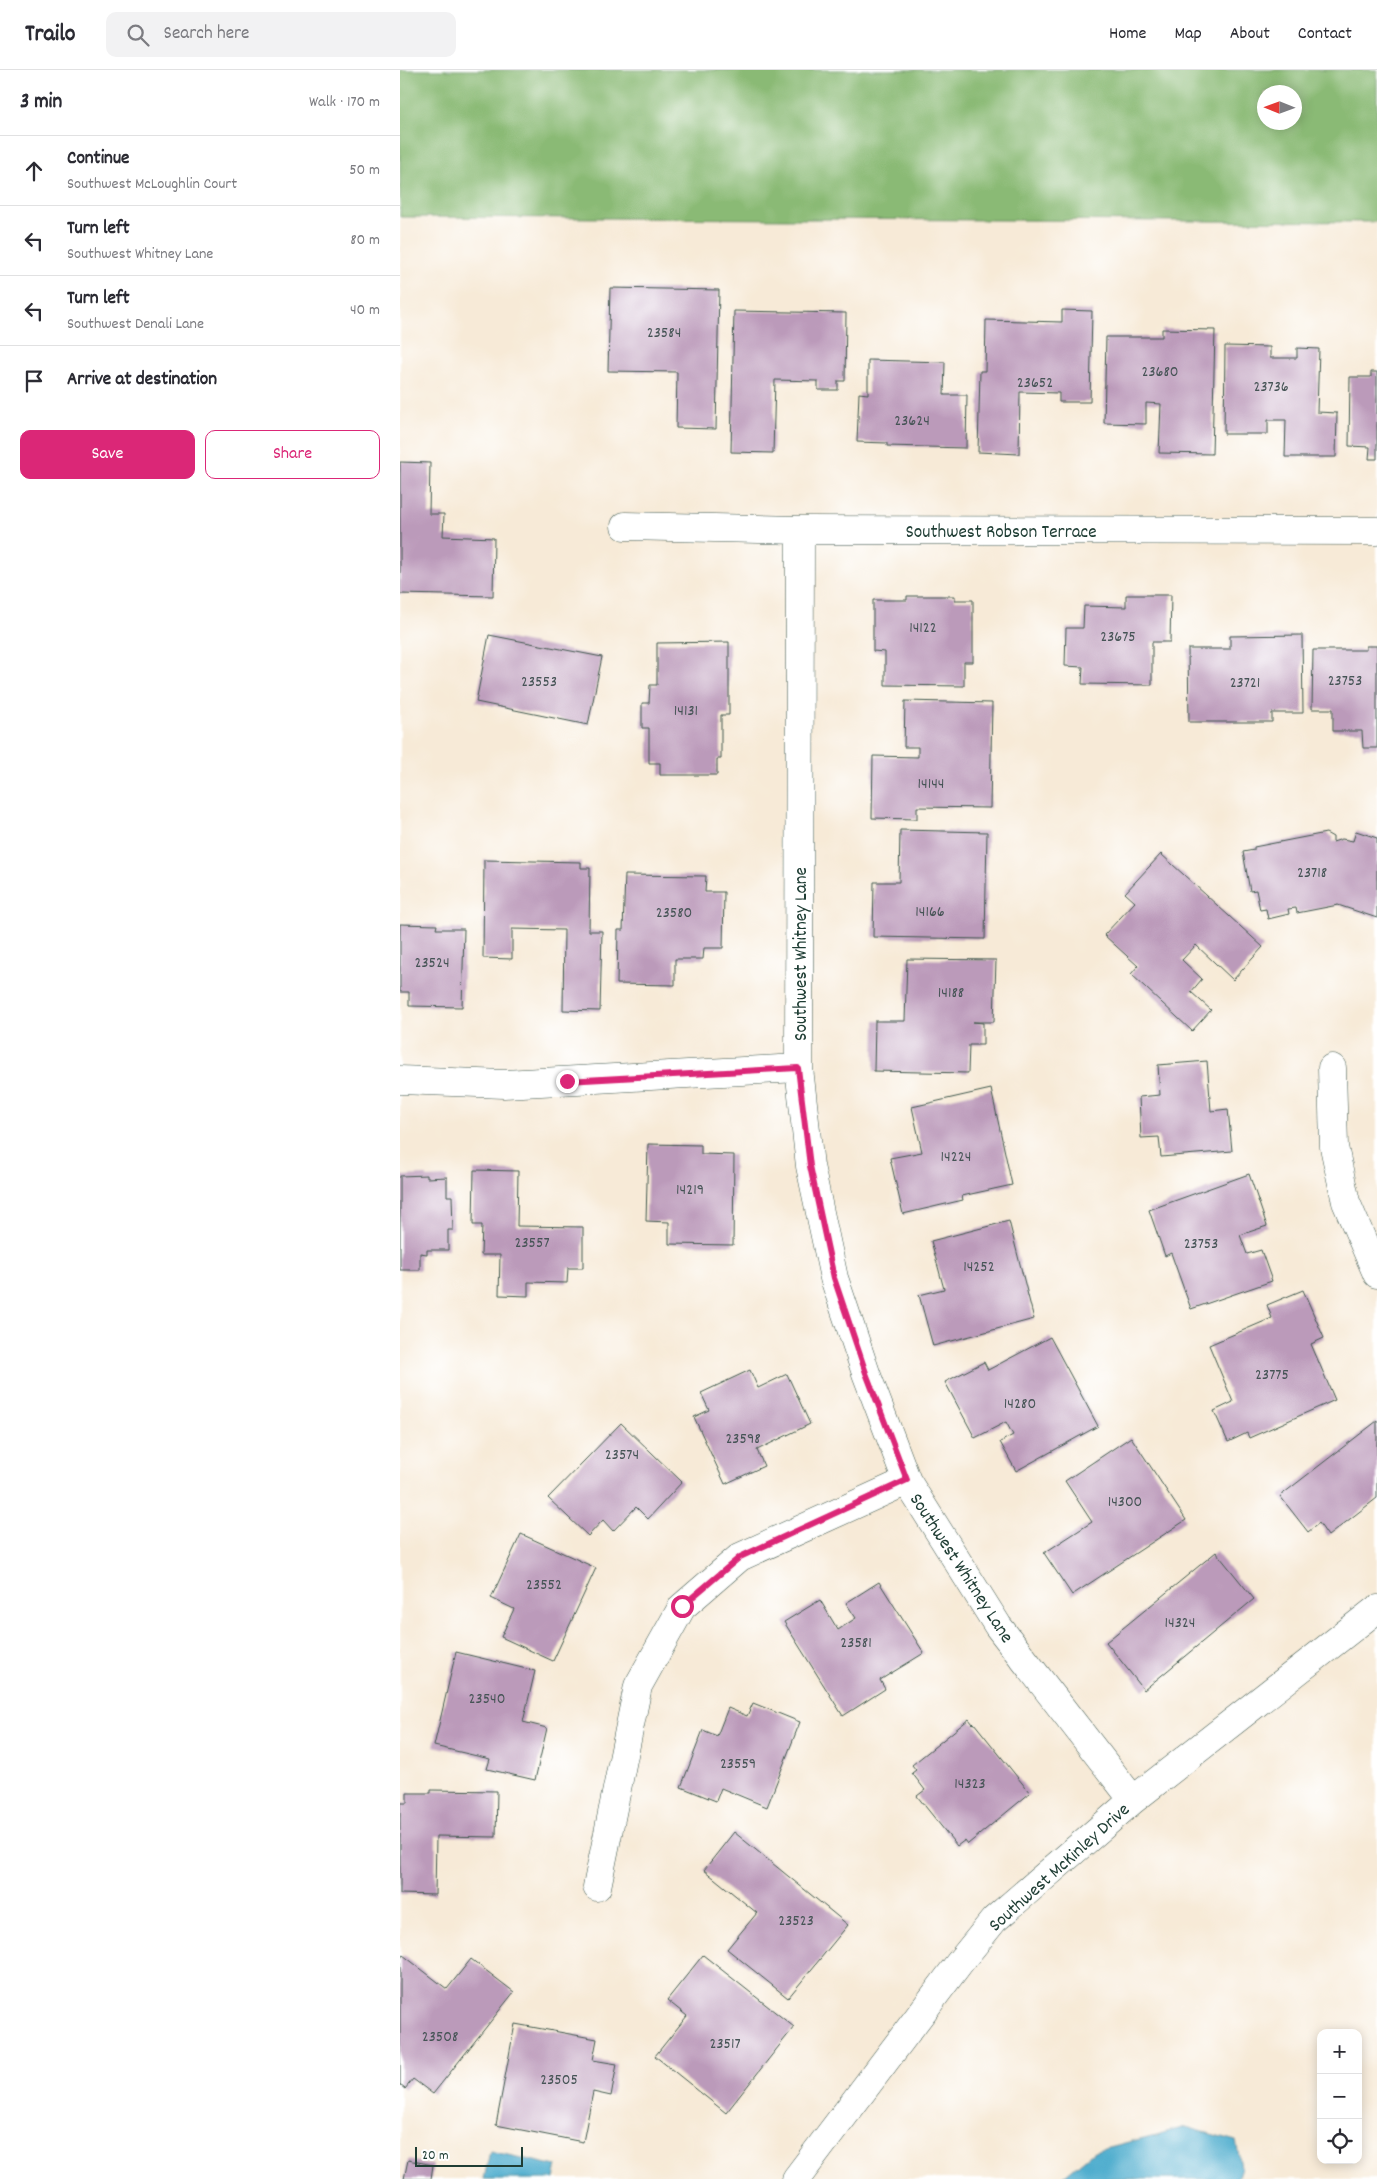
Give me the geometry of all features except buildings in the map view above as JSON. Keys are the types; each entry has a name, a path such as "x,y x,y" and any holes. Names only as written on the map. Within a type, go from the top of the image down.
{"street":[{"name":"Southwest Robson Terrace","path":"625,526 800,530 1377,531"},
{"name":"Southwest Whitney Lane","path":"800,530 798,1068 810,1166 834,1278 866,1373 907,1480 998,1626 1134,1800"},
{"path":"400,1080 513,1083 798,1068"},
{"path":"1332,1068 1334,1146 1346,1202 1377,1274"},
{"path":"598,1887 638,1686 682,1606 740,1557 907,1480"},
{"name":"Southwest McKinley Drive","path":"796,2179 960,1962 994,1920 1134,1800 1377,1609"}],"green space":[{"path":"400,70 1377,70 1377,222 400,217"}],"water":[{"path":"1186,2127 1236,2141 1241,2167 1237,2179 1060,2179 1094,2151"},
{"path":"490,2151 557,2166 554,2179 484,2179"}],"route":[{"path":"567,1081 798,1068 810,1166 834,1278 866,1373 907,1480 740,1557 682,1606"}]}
